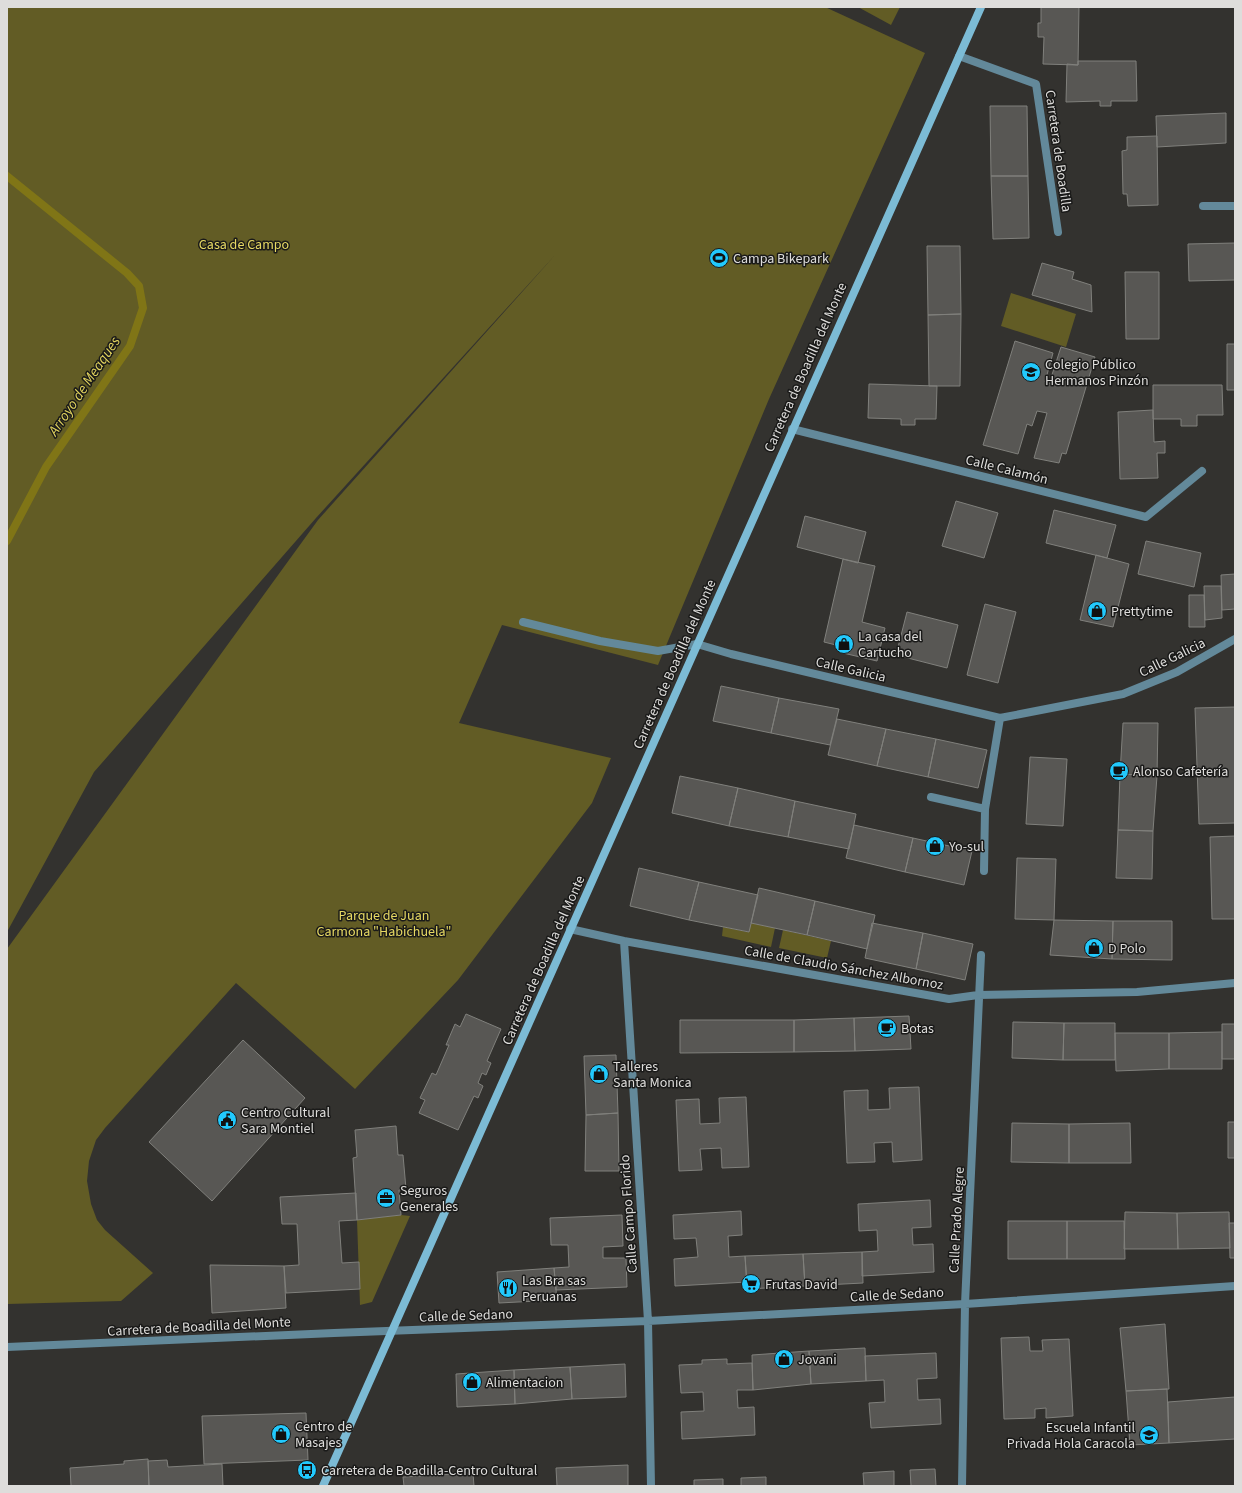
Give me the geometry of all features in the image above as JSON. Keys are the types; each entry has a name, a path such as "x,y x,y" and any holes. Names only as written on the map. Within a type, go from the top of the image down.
{"street":[{"name":"Carretera de Boadilla del Monte","path":"323,1486 981,7"},
{"name":"Carretera de Boadilla","path":"959,56 1036,84 1058,232"},
{"path":"1203,206 1235,206"},
{"name":"Calle Calamón","path":"792,429 1146,517 1202,471"},
{"path":"523,622 600,641 658,651 697,644"},
{"name":"Calle Galicia","path":"697,644 731,654 1000,718 1123,694 1177,672 1235,639"},
{"path":"984,871 985,809 1000,718"},
{"path":"930,797 985,809"},
{"name":"Calle de Claudio Sánchez Albornoz","path":"570,929 624,941 949,999 978,995 1137,992 1235,982"},
{"name":"Calle Campo Florido","path":"624,941 648,1321 652,1486"},
{"name":"Calle Prado Alegre","path":"962,1486 965,1304 981,955"},
{"name":"Calle de Sedano","path":"392,1331 648,1321 965,1304 1235,1286"},
{"name":"Carretera de Boadilla del Monte","path":"7,1347 392,1331"}],"green space":[{"path":"7,7 825,7 925,53 769,399 658,665 502,625 459,723 611,758 592,803 458,980 355,1089 236,983 105,1128 96,1140 89,1161 87,1181 91,1204 97,1220 105,1230 153,1273 121,1301 7,1304 7,949 318,520 556,254 316,518 94,772 7,932"},
{"path":"858,7 900,7 891,25"},
{"path":"1011,293 1076,314 1066,347 1001,326"},
{"path":"751,923 775,928 771,947 722,936 723,927 748,932"},
{"path":"783,930 831,941 827,958 779,948"},
{"path":"401,1215 410,1216 372,1302 360,1305 357,1220"}],"building":[{"path":"1041,7 1079,7 1078,65 1043,64 1044,37 1038,37 1038,23 1041,23"},
{"path":"1078,61 1136,61 1137,101 1111,101 1111,106 1100,106 1100,101 1066,102 1067,64 1078,65"},
{"path":"990,106 1027,106 1028,176 991,176"},
{"path":"1226,113 1226,143 1157,147 1156,116"},
{"path":"1157,136 1158,205 1128,206 1127,194 1123,194 1122,151 1127,150 1127,137"},
{"path":"991,176 1028,176 1029,238 993,239"},
{"path":"1235,243 1235,280 1189,281 1188,244"},
{"path":"927,246 960,246 961,314 928,315"},
{"path":"1042,263 1074,272 1072,279 1091,285 1092,312 1032,295"},
{"path":"1125,272 1159,272 1159,339 1126,339"},
{"path":"961,314 960,386 929,386 928,315"},
{"path":"1015,341 1053,353 1045,382 1049,384 1061,347 1095,357 1066,454 1062,453 1059,463 1034,458 1047,413 1037,411 1032,426 1027,424 1018,454 983,445"},
{"path":"1227,344 1235,344 1235,390 1227,390"},
{"path":"869,384 937,386 936,419 915,419 915,425 901,425 901,419 868,418"},
{"path":"1153,385 1222,385 1223,415 1197,415 1197,426 1181,426 1181,419 1153,419"},
{"path":"1153,410 1154,442 1165,441 1165,453 1157,453 1158,478 1120,479 1118,412"},
{"path":"956,501 998,513 984,558 942,546"},
{"path":"1054,510 1116,525 1107,558 1046,543"},
{"path":"805,516 866,532 858,563 797,547"},
{"path":"1146,541 1201,553 1194,587 1138,574"},
{"path":"1096,555 1129,564 1113,627 1080,620"},
{"path":"843,559 875,566 862,622 885,628 877,661 843,653 844,647 824,642"},
{"path":"1235,574 1235,609 1222,610 1221,575"},
{"path":"1204,586 1221,586 1222,618 1205,620"},
{"path":"1189,595 1204,595 1205,627 1189,627"},
{"path":"985,604 1016,612 998,683 967,675"},
{"path":"907,612 958,625 947,668 896,655"},
{"path":"721,686 779,698 771,733 713,721"},
{"path":"779,698 839,709 830,745 771,733"},
{"path":"1235,707 1235,823 1199,824 1195,708"},
{"path":"837,719 886,729 877,766 828,755"},
{"path":"1123,723 1158,723 1157,776 1120,774"},
{"path":"886,729 936,739 928,777 877,766"},
{"path":"936,739 987,750 978,788 928,777"},
{"path":"1030,757 1067,759 1063,826 1026,824"},
{"path":"1120,774 1157,776 1153,831 1118,830"},
{"path":"680,776 738,788 729,826 672,813"},
{"path":"738,788 795,801 788,837 729,826"},
{"path":"795,801 856,814 849,849 788,837"},
{"path":"854,825 913,838 905,872 846,858"},
{"path":"1118,830 1153,831 1152,879 1116,878"},
{"path":"1235,836 1235,919 1212,919 1210,837"},
{"path":"913,838 972,851 964,885 905,872"},
{"path":"1017,858 1056,859 1054,920 1015,919"},
{"path":"639,868 699,882 689,920 630,906"},
{"path":"699,882 758,895 749,932 689,920"},
{"path":"759,888 815,901 807,935 751,923"},
{"path":"815,901 875,915 867,949 807,935"},
{"path":"1054,920 1113,921 1112,959 1050,955"},
{"path":"1113,921 1172,921 1172,960 1112,959"},
{"path":"872,923 923,933 916,969 865,958"},
{"path":"923,933 973,944 965,980 916,969"},
{"path":"466,1014 501,1029 487,1061 491,1063 486,1075 482,1073 478,1083 483,1086 478,1098 474,1096 458,1130 419,1113 425,1100 420,1098 432,1073 436,1075 449,1045 446,1045 455,1024 460,1027"},
{"path":"909,1016 911,1049 855,1051 854,1018"},
{"path":"854,1018 855,1051 794,1052 794,1020"},
{"path":"680,1020 794,1020 794,1052 680,1053"},
{"path":"1013,1022 1064,1023 1063,1060 1012,1058"},
{"path":"1064,1023 1115,1023 1115,1060 1063,1060"},
{"path":"1222,1024 1235,1024 1235,1059 1222,1059"},
{"path":"1222,1032 1222,1069 1169,1069 1169,1033"},
{"path":"1115,1033 1169,1033 1169,1069 1116,1071"},
{"name":"Centro Cultural Sara Montiel","path":"243,1040 305,1098 212,1201 149,1142"},
{"path":"616,1055 618,1113 586,1115 584,1056"},
{"path":"919,1087 922,1160 893,1162 892,1142 874,1143 875,1162 847,1163 844,1091 868,1090 868,1110 890,1109 889,1088"},
{"path":"746,1097 749,1167 722,1168 721,1148 700,1149 702,1170 679,1171 676,1100 699,1099 700,1124 720,1123 719,1098"},
{"path":"618,1113 619,1171 585,1171 586,1115"},
{"path":"1228,1122 1235,1122 1235,1158 1228,1158"},
{"path":"1012,1123 1069,1124 1069,1163 1011,1162"},
{"path":"1130,1123 1131,1163 1069,1163 1069,1124"},
{"path":"396,1126 398,1155 403,1155 406,1189 399,1190 401,1215 357,1220 353,1158 357,1157 355,1130"},
{"path":"356,1193 357,1220 339,1221 342,1263 359,1262 360,1289 286,1293 284,1266 299,1265 297,1224 282,1224 280,1197"},
{"path":"930,1200 931,1227 912,1228 913,1245 933,1244 934,1272 862,1276 862,1252 878,1251 877,1230 859,1231 858,1204"},
{"path":"741,1211 742,1235 728,1236 729,1257 745,1256 747,1282 675,1286 674,1259 698,1257 696,1238 674,1239 673,1215"},
{"path":"1125,1212 1177,1213 1178,1249 1124,1249"},
{"path":"1229,1212 1230,1248 1178,1249 1177,1213"},
{"path":"622,1215 623,1246 603,1247 603,1258 626,1258 627,1287 556,1290 554,1268 569,1267 568,1245 551,1245 550,1218"},
{"path":"1008,1221 1067,1221 1067,1259 1008,1259"},
{"path":"1067,1221 1124,1221 1125,1259 1067,1259"},
{"path":"1229,1223 1235,1223 1235,1258 1230,1258"},
{"path":"862,1252 863,1283 805,1286 803,1254"},
{"path":"803,1254 805,1286 747,1289 745,1256"},
{"path":"210,1265 284,1266 286,1308 212,1313"},
{"path":"554,1268 557,1300 499,1303 497,1272"},
{"path":"1165,1324 1169,1389 1126,1391 1120,1328"},
{"path":"1029,1337 1030,1351 1043,1351 1042,1340 1069,1339 1073,1416 1046,1418 1046,1408 1035,1409 1035,1418 1004,1419 1001,1338"},
{"path":"865,1348 866,1381 811,1384 809,1351"},
{"path":"809,1351 811,1384 753,1390 752,1355"},
{"path":"936,1353 937,1378 917,1379 918,1400 940,1399 941,1424 871,1428 869,1403 885,1402 884,1380 866,1381 865,1356"},
{"path":"727,1359 727,1364 752,1363 753,1390 737,1390 738,1408 754,1407 755,1435 682,1439 681,1412 704,1411 703,1392 681,1393 679,1365 702,1364 702,1360"},
{"path":"625,1364 626,1397 572,1399 570,1367"},
{"path":"570,1367 572,1399 515,1404 514,1370"},
{"path":"514,1370 515,1404 457,1407 456,1374"},
{"path":"1167,1389 1169,1443 1130,1445 1126,1391"},
{"path":"1235,1397 1235,1439 1169,1443 1168,1402"},
{"path":"306,1413 308,1460 204,1464 202,1416"},
{"path":"148,1459 149,1486 71,1486 70,1468 124,1464 124,1461"},
{"path":"167,1460 168,1467 222,1464 223,1486 149,1486 148,1461"},
{"path":"628,1465 628,1486 557,1486 556,1468"},
{"path":"935,1469 936,1486 911,1486 910,1470"},
{"path":"894,1471 894,1486 864,1486 863,1473"},
{"path":"473,1473 474,1486 404,1486 403,1477"},
{"path":"766,1477 766,1486 741,1486 741,1478"},
{"path":"723,1479 723,1486 694,1486 694,1480"}],"waterway":[{"name":"Arroyo de Meaques","path":"7,176 127,273 139,286 143,308 130,346 46,467 7,541"}],"place":[{"name":"Campa Bikepark","path":"719,258"},
{"name":"Colegio Público Hermanos Pinzón","path":"1031,372"},
{"name":"Prettytime","path":"1097,611"},
{"name":"La casa del Cartucho","path":"844,644"},
{"name":"Alonso Cafetería","path":"1119,771"},
{"name":"Yo-sul","path":"935,846"},
{"name":"D Polo","path":"1094,948"},
{"name":"Botas","path":"887,1028"},
{"name":"Talleres Santa Monica","path":"599,1074"},
{"name":"Centro Cultural Sara Montiel","path":"227,1120"},
{"name":"Seguros Generales","path":"386,1198"},
{"name":"Frutas David","path":"751,1284"},
{"name":"Las Bra sas Peruanas","path":"508,1288"},
{"name":"Jovani","path":"784,1359"},
{"name":"Alimentacion","path":"472,1382"},
{"name":"Centro de Masajes","path":"281,1434"},
{"name":"Escuela Infantil Privada Hola Caracola","path":"1149,1435"},
{"name":"Carretera de Boadilla-Centro Cultural","path":"307,1470"}],"park label":[{"name":"Casa de Campo","path":"244,244"},
{"name":"Parque de Juan Carmona \"Habichuela\"","path":"384,924"}]}
